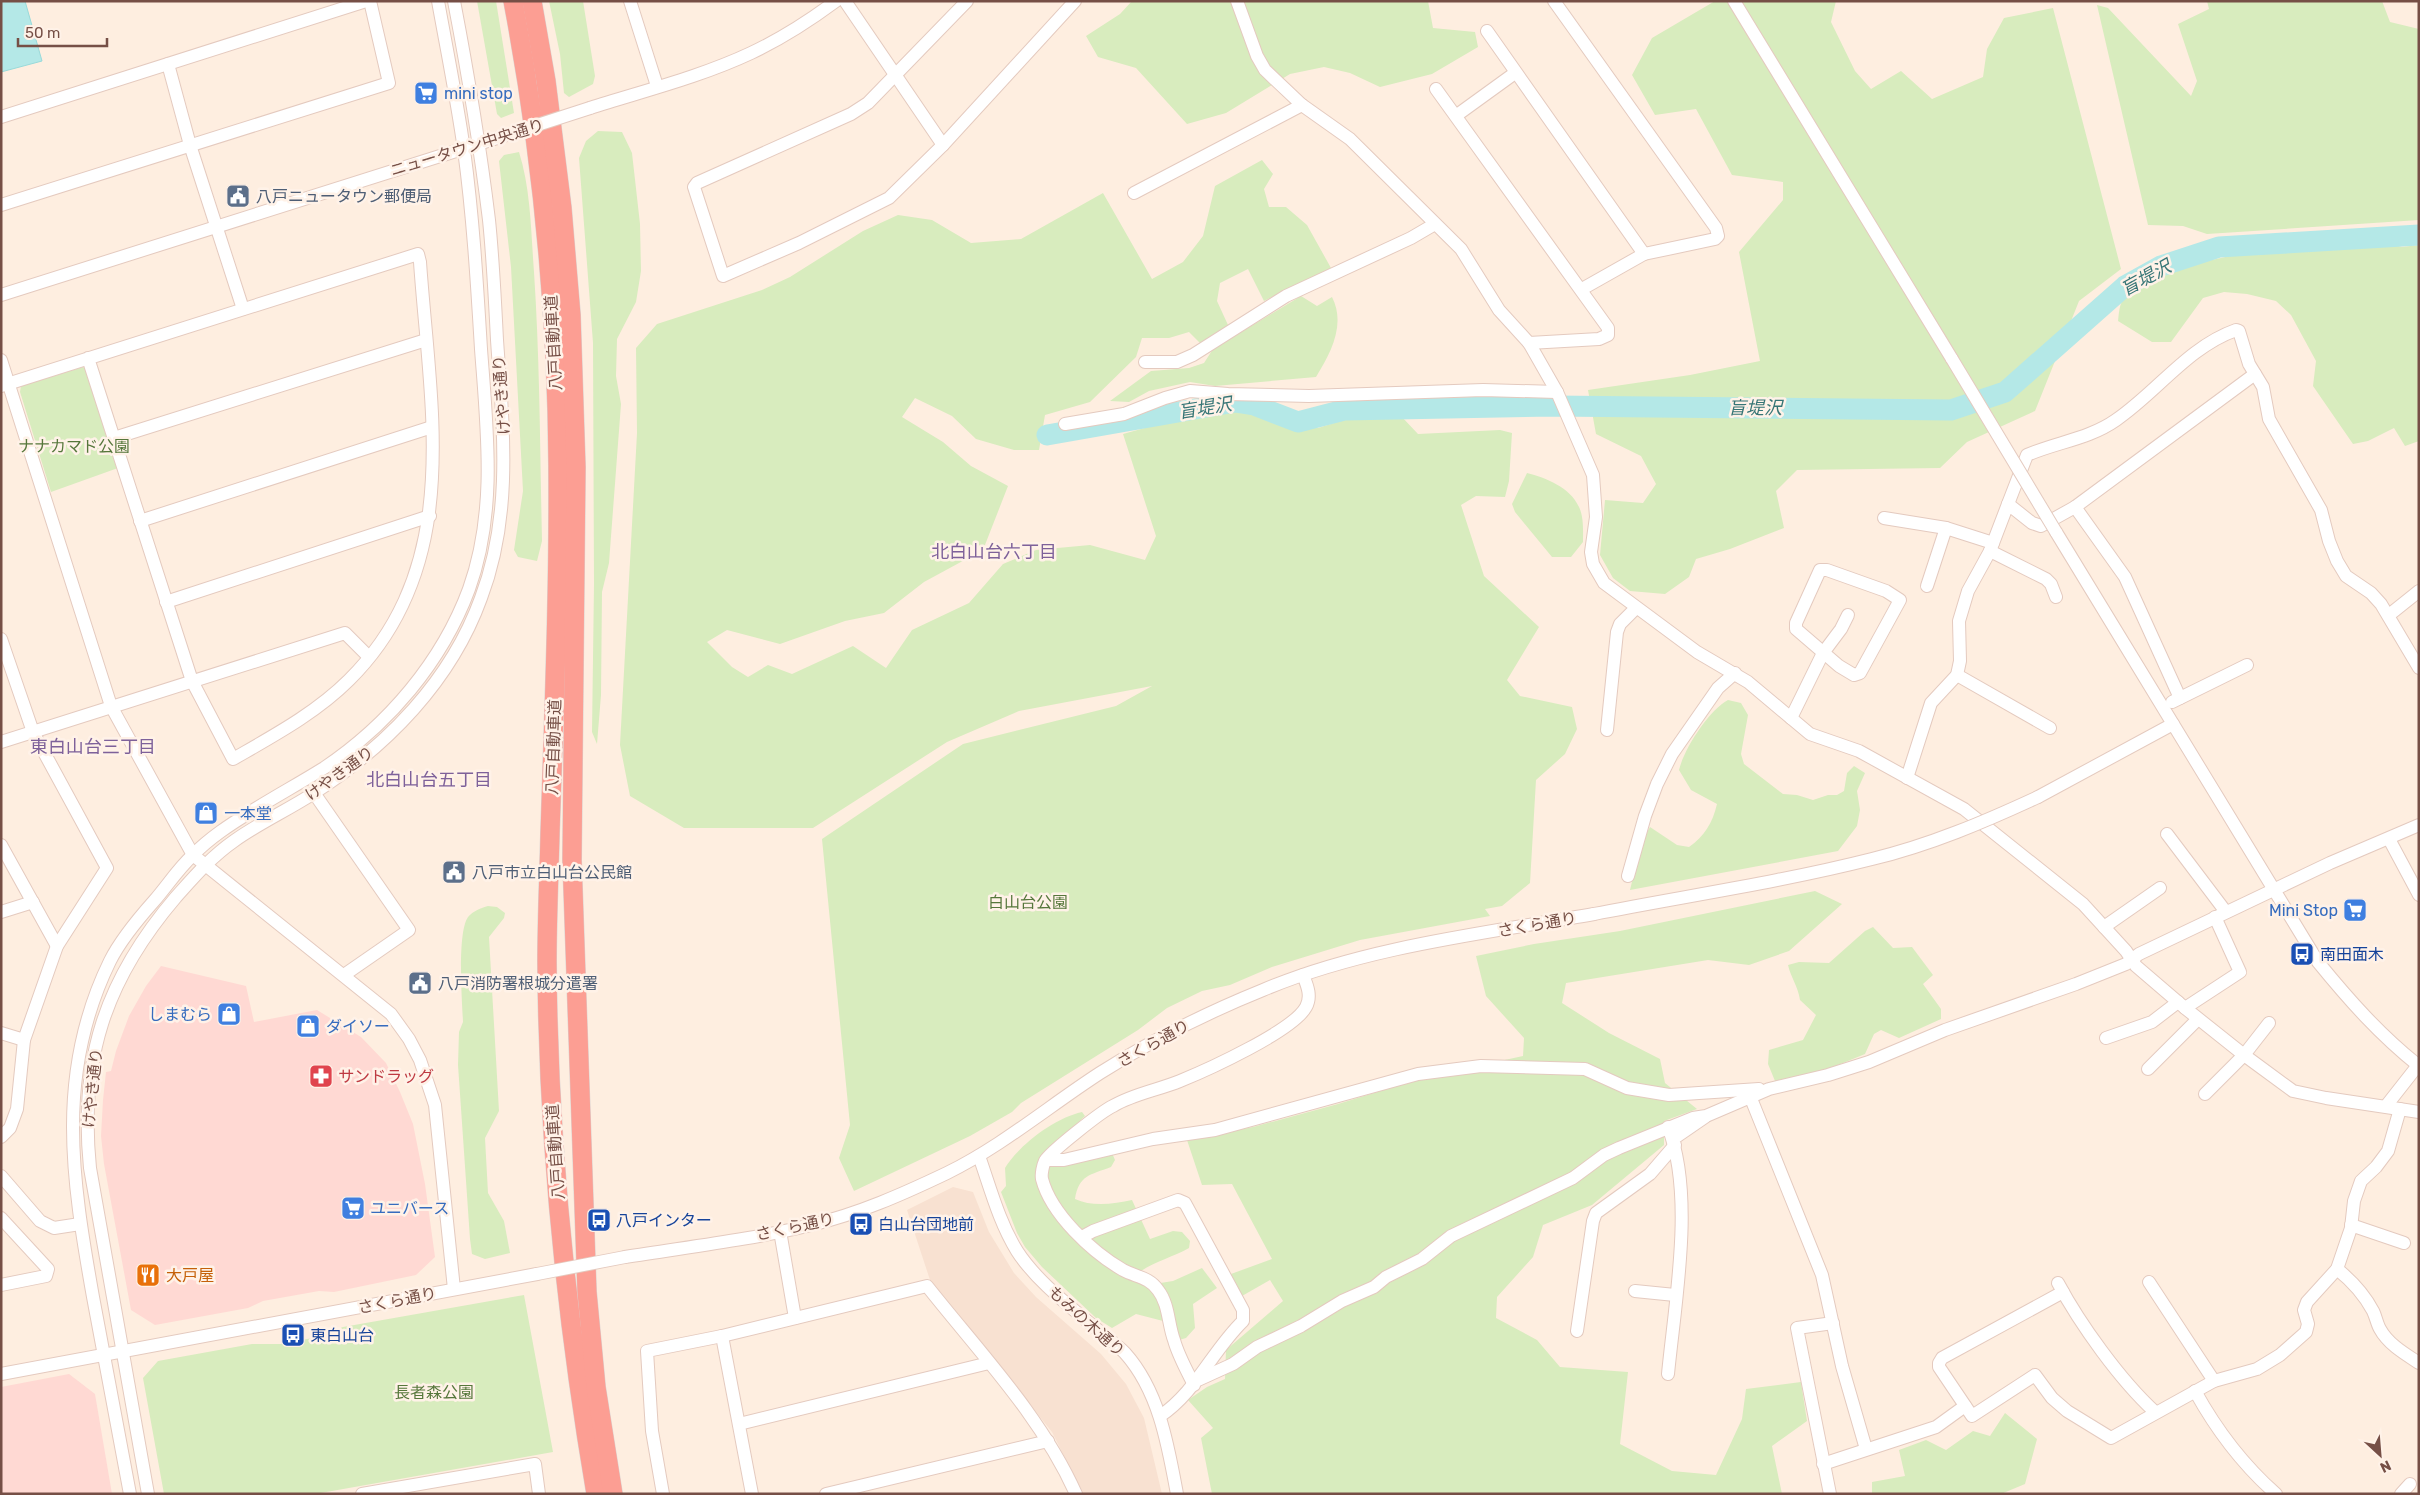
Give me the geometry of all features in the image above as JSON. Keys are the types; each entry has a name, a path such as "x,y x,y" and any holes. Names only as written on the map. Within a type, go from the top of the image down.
{"highway":[{"name":"八戸自動車道","path":"513,1 530,92 544,206 552,314 558,463 557,601 547,960 555,1164 578,1380 596,1494"},
{"name":"八戸自動車道","path":"532,1 546,81 562,208 571,315 576,467 572,860 586,1283 596,1387 613,1494"}],"street":[{"path":"1,117 368,1 389,83 1,205"},
{"name":"けやき通り","path":"130,1494 80,1224 73,1151 72,1117 78,1058 88,1015 111,959 133,926 193,855 228,826 324,768 366,736 403,699 432,661 451,628 468,590 481,546 488,499 489,460 474,234 464,148 438,1"},
{"name":"けやき通り","path":"148,1494 90,1168 87,1136 91,1066 108,1003 123,970 162,914 204,865 235,841 314,793 365,756 397,727 438,680 465,634 481,599 494,558 501,519 505,475 489,224 479,143 454,1"},
{"name":"ニュータウン中央通り","path":"1,295 497,138 750,54 783,37 836,1"},
{"path":"844,1 943,145"},
{"path":"967,1 868,103 851,114 697,183 694,187 723,276 798,243 889,198 943,145 1075,1"},
{"path":"1237,1 1256,56 1265,70 1302,105 1350,139 1461,249 1499,310 1529,343 1557,392 1593,475 1596,517 1591,552 1593,564 1604,583 1697,652 1748,682 1810,734 1859,752 1964,809 2083,904 2132,959 2136,966 2181,1005 2293,1091 2419,1112"},
{"path":"1554,1 1716,228 1718,236 1715,239 1644,254 1582,290"},
{"path":"1734,1 2318,962 2353,1006 2390,1043 2418,1065 2386,1106"},
{"path":"634,2 657,86"},
{"path":"1487,30 1515,73 1644,254"},
{"path":"168,64 190,145 243,309"},
{"path":"1457,115 1515,73"},
{"path":"1436,89 1457,115 1608,328 1608,335 1599,339 1529,343"},
{"path":"1134,192 1302,105"},
{"path":"1145,362 1177,362 1286,296 1411,238 1435,224"},
{"path":"5,385 88,358 418,254 432,427 433,482 430,516 423,551 413,582 389,628 350,680 327,700 233,759 192,681 88,358"},
{"path":"1907,778 1931,703 1957,675 1960,661 1959,621 1968,591 1992,547 2027,455 2100,430 2146,396 2211,340 2236,330 2239,331 2249,364 2263,387 2269,420 2321,510 2337,562 2346,576 2371,593 2389,616 2419,668"},
{"path":"114,438 426,340"},
{"path":"1,360 5,385 111,706 193,855 391,1014 409,1039 428,1081 435,1105 454,1289"},
{"path":"2008,504 2032,523 2041,526 2075,507 2254,374"},
{"path":"1065,424 1124,414 1165,398 1190,391 1309,396 1483,390 1557,392"},
{"path":"140,520 432,427"},
{"path":"2075,507 2125,577 2180,698"},
{"path":"166,602 430,516"},
{"path":"1884,518 1946,528 1992,547 2046,579 2051,584 2056,597"},
{"path":"1927,586 1946,528"},
{"path":"1820,570 1827,570 1886,591 1900,600 1860,673 1854,675 1823,654 1796,629 1796,623 1820,570"},
{"path":"2389,616 2419,591"},
{"path":"1607,730 1617,632 1620,624 1636,608"},
{"path":"1791,718 1823,654 1841,629 1848,615"},
{"path":"1,742 345,633 369,657"},
{"path":"1,1137 10,1128 17,1109 24,1040 57,946 107,868 33,732 3,648"},
{"path":"2163,706 2247,665"},
{"path":"1628,876 1645,816 1657,784 1672,754 1718,688 1734,674"},
{"path":"1957,675 2050,728"},
{"name":"さくら通り","path":"1,1374 625,1257 780,1232 852,1213 901,1194 979,1156 1099,1074 1155,1040 1225,1006 1303,975 1434,942 1594,914 1873,859 1932,841 1986,821 2038,797 2173,724"},
{"path":"314,793 409,930 344,975"},
{"path":"1577,1331 1592,1221 1596,1213 1650,1174 1672,1137 1693,1118 1706,1116 1769,1089 1828,1075 1869,1062 1945,1030 2076,984 2126,964 2132,959 2273,889 2419,825"},
{"path":"2106,1038 2152,1022 2240,972 2220,915 2167,834"},
{"path":"2389,839 2419,895"},
{"path":"1,845 57,946"},
{"path":"2104,927 2160,888"},
{"path":"1,912 33,902"},
{"path":"1196,1382 1174,1340 1166,1305 1158,1290 1145,1277 1130,1274 1117,1266 1062,1218 1050,1199 1041,1176 1046,1160 1113,1105 1181,1080 1220,1062 1269,1036 1300,1016 1307,1006 1309,994 1303,975"},
{"path":"2148,1069 2198,1019"},
{"path":"2205,1094 2244,1055 2269,1023"},
{"path":"1,1033 24,1040"},
{"path":"1046,1160 1064,1160 1153,1139 1214,1130 1418,1074 1481,1066 1585,1069 1626,1088 1669,1095 1769,1089"},
{"path":"1750,1096 1822,1275 1842,1366 1866,1449"},
{"path":"2155,1412 2144,1402 2102,1350 2060,1287 1942,1358 1939,1363 1939,1367 1972,1416 2035,1375 2052,1398 2107,1438 2126,1430 2155,1412 2214,1381 2257,1368 2296,1342 2306,1332 2308,1324 2304,1310 2307,1302 2337,1269 2351,1225 2354,1201 2361,1181 2376,1167 2388,1151 2400,1109"},
{"path":"1668,1374 1682,1225 1672,1137"},
{"path":"1196,1382 1233,1364 1257,1347 1301,1326 1342,1301 1374,1287 1386,1277 1422,1259 1451,1236 1573,1178 1604,1155 1672,1137"},
{"name":"もみの木通り","path":"979,1156 1004,1225 1018,1251 1051,1288 1125,1353 1149,1388 1160,1416 1170,1452 1177,1494"},
{"path":"1,1176 40,1220 54,1228 80,1224"},
{"path":"1082,1237 1093,1231 1178,1200 1185,1203 1243,1310 1243,1321 1228,1336 1196,1382 1177,1405 1160,1416"},
{"path":"1,1218 48,1269 46,1276 1,1285"},
{"path":"2351,1225 2404,1243"},
{"path":"780,1232 795,1318"},
{"path":"2337,1269 2352,1281 2364,1296 2374,1312 2380,1330 2395,1346 2419,1363"},
{"path":"2149,1282 2214,1381"},
{"path":"663,1494 652,1431 647,1351 722,1336 927,1286 1038,1425 1076,1494"},
{"path":"1634,1291 1675,1295"},
{"path":"1830,1494 1796,1328 1833,1323"},
{"path":"722,1336 752,1494"},
{"path":"739,1424 989,1363"},
{"path":"2195,1392 2226,1442 2253,1474 2276,1494"},
{"path":"1823,1464 1936,1428 1965,1406"},
{"path":"826,1494 1048,1441"},
{"path":"362,1494 535,1464 539,1494"},
{"path":"2401,1494 2410,1484"}],"shaded area":[{"path":"161,966 246,986 254,1022 317,1010 361,1037 386,1063 413,1124 425,1184 435,1257 416,1275 334,1292 319,1291 263,1301 248,1308 155,1325 131,1310 104,1164 101,1136 103,1100 106,1072 111,1071 129,1016 146,986"},
{"path":"953,1187 973,1192 989,1232 1014,1273 1036,1297 1101,1354 1126,1384 1144,1418 1162,1494 1083,1494 1052,1432 930,1280 907,1210"},
{"path":"69,1374 95,1394 112,1494 1,1494 1,1387"}],"green space":[{"path":"477,1 496,1 514,113 501,118 497,114"},
{"path":"549,1 583,1 595,76 593,84 569,97 564,93 560,54"},
{"path":"1132,1 1428,1 1433,28 1475,32 1478,47 1432,74 1380,87 1350,73 1324,67 1290,74 1226,113 1187,124 1136,68 1098,57 1086,36 1120,14"},
{"path":"1715,1 1836,1 1831,22 1855,71 1871,89 1901,71 1932,99 1983,77 1987,49 2004,18 2053,8 2121,269 2079,301 2035,411 1967,442 1940,468 1797,470 1776,491 1784,528 1730,549 1696,559 1689,577 1665,594 1630,591 1613,578 1600,555 1605,500 1643,503 1656,484 1641,456 1596,434 1588,390 1690,375 1760,361 1739,252 1783,200 1783,182 1732,175 1696,109 1655,115 1632,75 1652,38"},
{"path":"2207,1 2382,1 2390,22 2419,29 2419,220 2207,234 2183,226 2148,225 2097,5 2108,8 2191,96 2197,81 2178,24 2209,9"},
{"path":"598,131 622,132 632,153 640,224 641,271 636,302 617,339 616,376 621,404 609,563 602,592 601,695 597,744 592,732 594,584 593,343 579,158 586,141"},
{"path":"519,152 526,181 530,212 538,339 542,541 537,561 518,557 514,550 523,491 511,267 499,161 504,155"},
{"name":"白山台公園","path":"1262,160 1273,174 1264,189 1269,207 1286,207 1307,225 1331,268 1264,301 1248,269 1220,283 1217,301 1228,325 1201,344 1189,332 1169,338 1142,338 1136,357 1090,402 1045,415 1039,450 1014,450 976,439 952,416 915,398 902,417 943,442 971,466 1008,486 983,550 924,582 884,613 845,621 780,644 727,630 707,642 732,667 748,677 768,665 792,674 853,646 886,668 912,630 969,603 1003,564 1036,550 1090,545 1145,560 1156,536 1123,434 1177,419 1239,410 1290,427 1318,428 1353,417 1401,416 1418,434 1500,430 1512,433 1509,481 1505,497 1476,496 1461,505 1484,576 1539,627 1507,680 1520,696 1572,707 1577,729 1565,754 1536,780 1530,883 1502,906 1485,909 1490,916 1360,940 1272,967 1230,985 1202,991 1167,1008 1138,1030 1021,1103 1012,1112 970,1136 854,1191 839,1158 850,1125 822,839 963,744 1116,706 1152,686 1019,711 947,742 813,828 684,828 630,796 620,745 637,433 636,348 657,324 762,290 790,277 863,231 898,215 932,220 971,243 1021,239 1103,193 1152,279 1183,262 1203,236 1215,186"},
{"path":"2383,242 2402,247 2419,245 2419,441 2405,446 2394,428 2368,441 2353,444 2313,386 2316,361 2291,315 2276,301 2247,294 2224,292 2203,298 2171,342 2152,342 2118,321 2122,301 2134,291 2180,270 2208,261 2265,251"},
{"path":"1301,296 1317,306 1332,297 1336,307 1338,318 1335,338 1327,358 1316,377 1215,386 1190,382 1149,391 1129,402 1110,401 1151,371 1189,368 1204,363 1213,349"},
{"name":"ナナカマド公園","path":"83,367 86,369 118,468 51,492 20,392 21,386"},
{"path":"1527,473 1557,484 1570,494 1579,507 1581,511 1583,542 1571,557 1552,557 1515,512 1512,504"},
{"path":"1728,700 1741,703 1748,715 1741,754 1744,764 1783,794 1797,795 1813,800 1828,795 1837,795 1844,791 1847,773 1854,766 1865,773 1857,791 1860,810 1857,826 1838,851 1630,890 1642,841 1650,827 1677,845 1689,847 1699,839 1710,823 1717,804 1691,790 1679,770 1686,752 1705,721"},
{"path":"1815,891 1842,904 1789,951 1749,965 1708,960 1566,983 1562,1003 1609,1033 1660,1059 1665,1083 1697,1109 1664,1121 1664,1145 1592,1205 1543,1225 1533,1257 1497,1297 1496,1318 1537,1340 1560,1367 1628,1372 1620,1444 1672,1471 1716,1475 1742,1419 1746,1389 1801,1382 1807,1421 1772,1446 1782,1494 1212,1494 1201,1438 1213,1428 1188,1400 1207,1387 1225,1379 1226,1350 1283,1301 1270,1280 1242,1296 1231,1274 1272,1259 1232,1184 1202,1185 1187,1140 1253,1127 1338,1104 1426,1077 1523,1056 1524,1038 1486,996 1476,956 1534,944 1620,931"},
{"path":"488,906 497,907 505,913 504,918 489,937 499,1111 485,1138 488,1193 504,1221 510,1253 485,1259 472,1254 458,1065 459,1032 463,1022 462,937 468,917 472,913"},
{"path":"1873,927 1893,948 1912,947 1933,975 1923,984 1941,1009 1941,1019 1899,1038 1881,1030 1874,1034 1865,1054 1826,1070 1775,1081 1768,1064 1769,1050 1803,1040 1816,1015 1800,1000 1788,965 1799,962 1829,963 1865,931"},
{"path":"1082,1112 1085,1116 1045,1154 1040,1163 1112,1153 1115,1160 1111,1167 1091,1174 1083,1180 1079,1185 1075,1199 1096,1204 1111,1204 1132,1200 1150,1239 1173,1231 1182,1232 1190,1241 1189,1248 1141,1271 1148,1285 1173,1281 1202,1268 1217,1288 1193,1304 1195,1328 1186,1338 1179,1340 1163,1321 1136,1314 1112,1328 1096,1318 1042,1267 1025,1247 1017,1233 1001,1192 1006,1186 1005,1168 1020,1150 1039,1133 1061,1120"},
{"name":"長者森公園","path":"524,1295 553,1452 315,1494 164,1494 143,1378 158,1361 252,1344 280,1344 318,1337 343,1327"},
{"path":"2005,1413 2037,1439 2025,1484 2001,1494 1872,1494 1872,1482 1905,1476 1899,1450 1926,1440 1946,1450 1973,1431 1990,1436"}],"water":[{"path":"1,1 25,1 42,61 1,72"}],"waterway":[{"name":"盲堤沢","path":"1047,435 1235,402 1254,405 1298,422 1344,410 1552,406 1951,410 2005,392 2125,286 2161,266 2219,247 2419,235"}],"place":[{"name":"mini stop","path":"426,93"},
{"name":"八戸ニュータウン郵便局","path":"238,196"},
{"name":"一本堂","path":"206,813"},
{"name":"八戸市立白山台公民館","path":"454,872"},
{"name":"Mini Stop","path":"2355,910"},
{"name":"南田面木","path":"2302,954"},
{"name":"八戸消防署根城分遣署","path":"420,983"},
{"name":"しまむら","path":"229,1014"},
{"name":"ダイソー","path":"308,1026"},
{"name":"サンドラッグ","path":"321,1076"},
{"name":"ユニバース","path":"353,1208"},
{"name":"八戸インター","path":"599,1220"},
{"name":"白山台団地前","path":"861,1224"},
{"name":"大戸屋","path":"148,1275"},
{"name":"東白山台","path":"293,1335"}],"district":[{"name":"北白山台六丁目","path":"994,552"},
{"name":"東白山台三丁目","path":"93,747"},
{"name":"北白山台五丁目","path":"429,780"}]}
